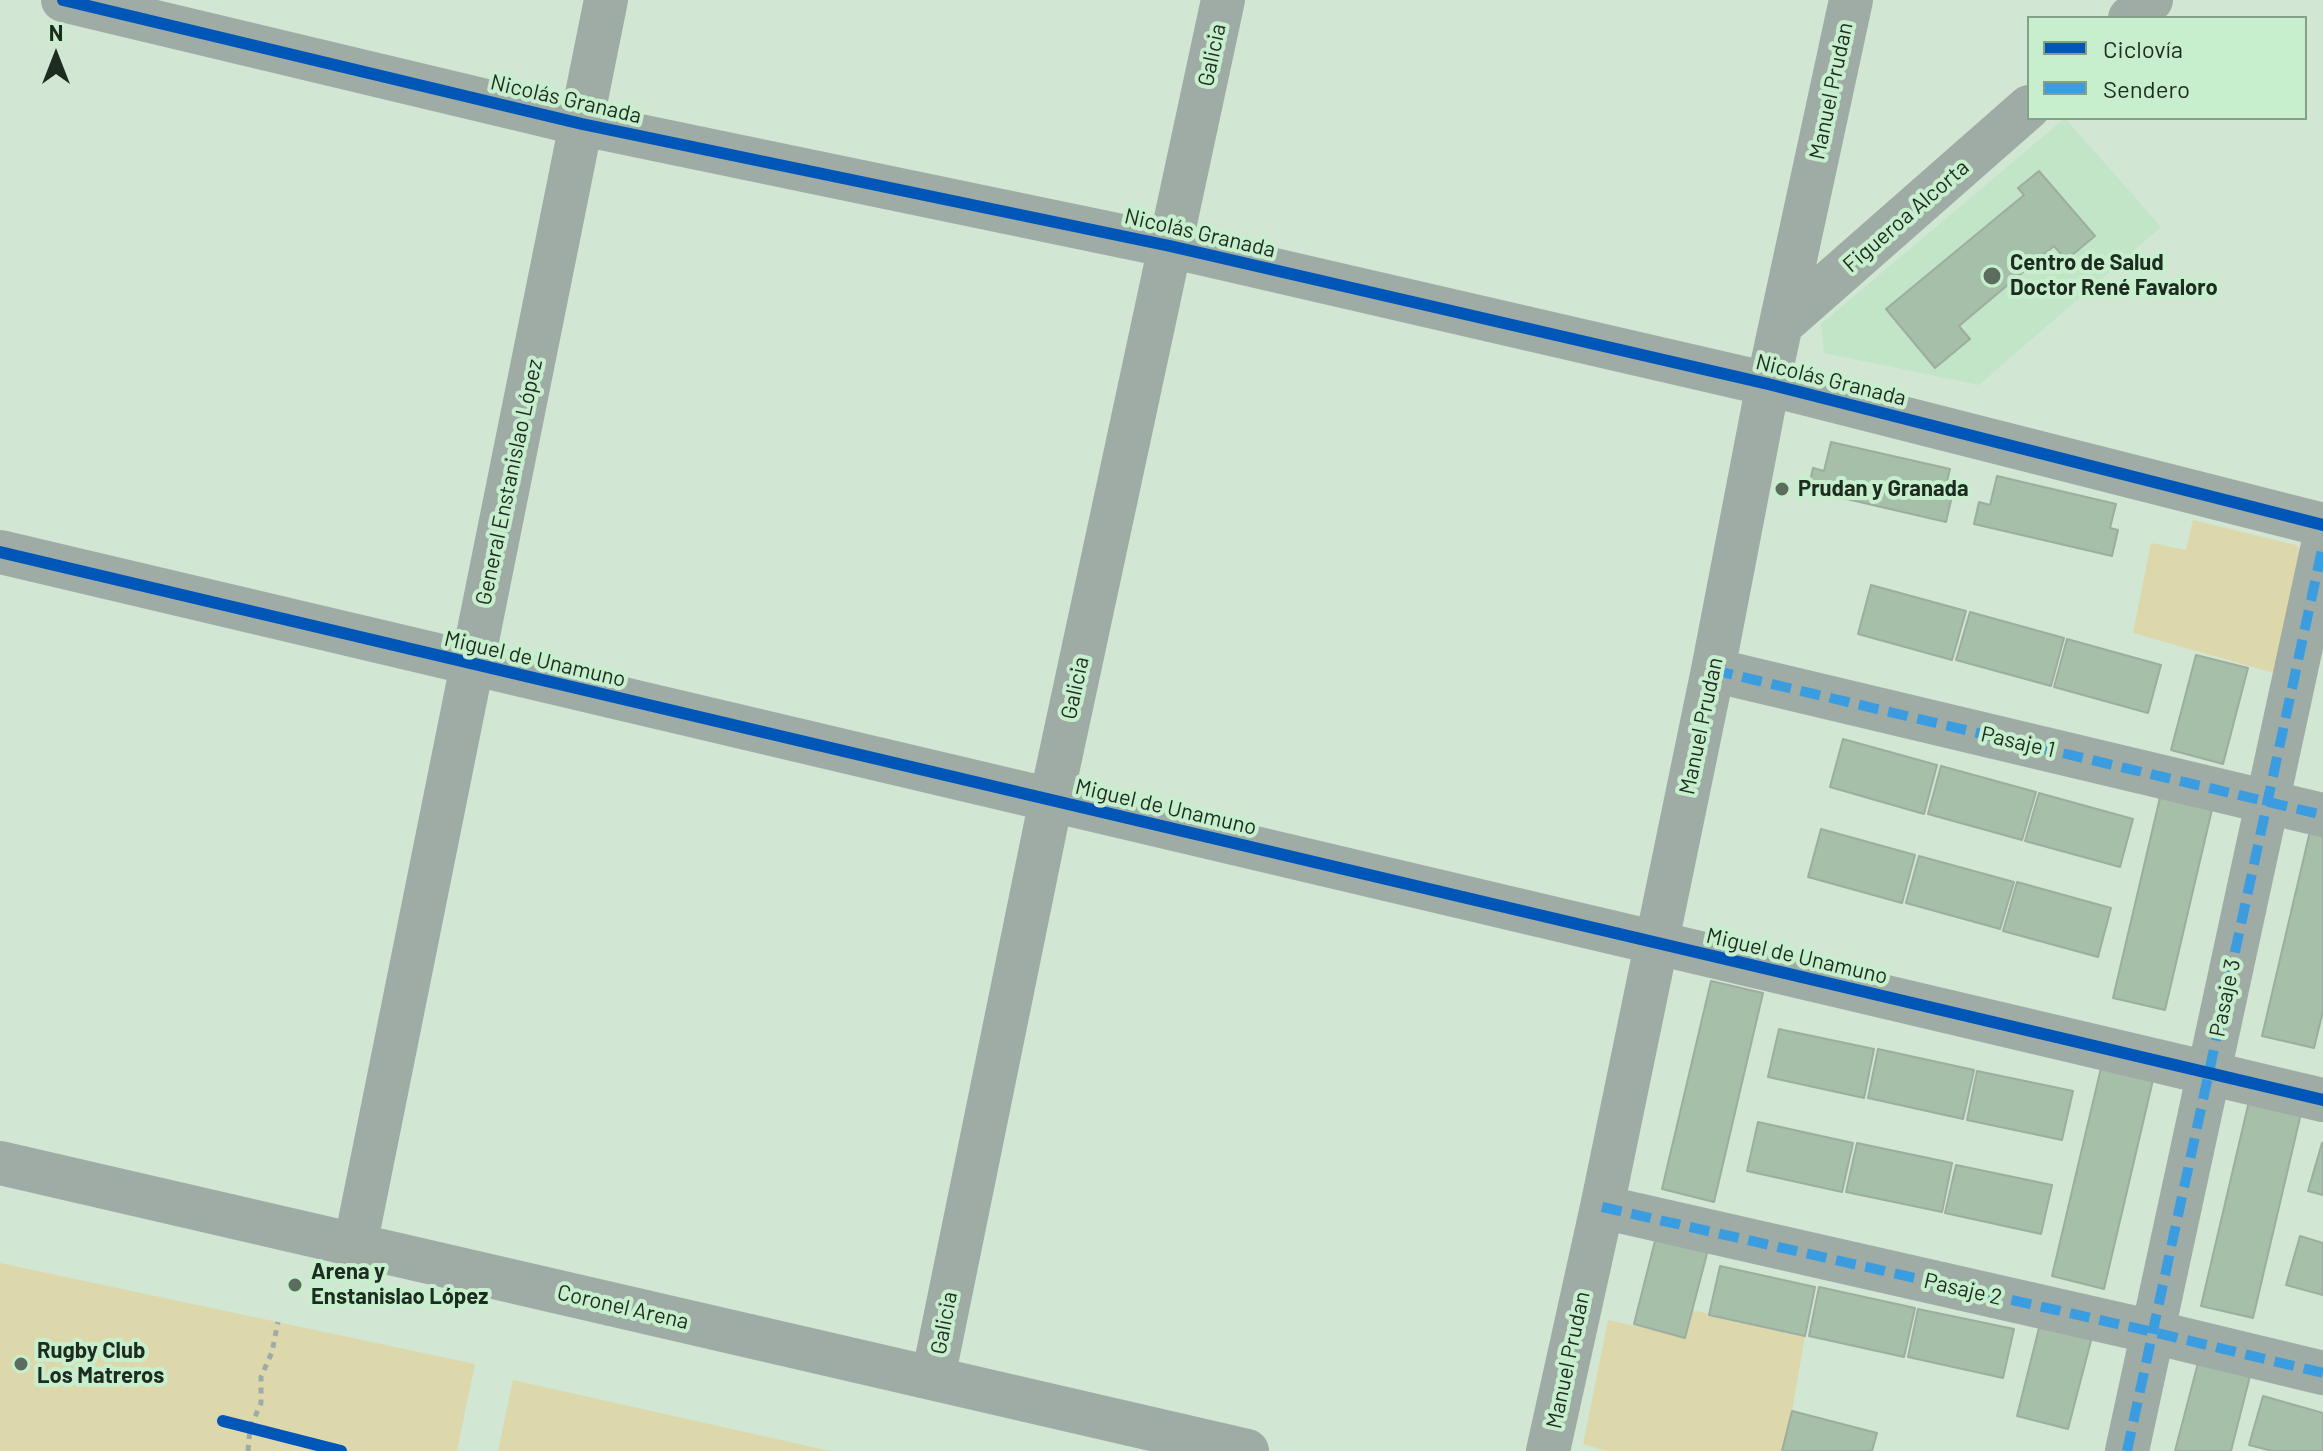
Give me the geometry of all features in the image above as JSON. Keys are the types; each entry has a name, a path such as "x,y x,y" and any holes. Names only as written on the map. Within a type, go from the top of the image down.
{"street":[{"name":"Nicolás Granada","path":"63,0 582,124 1170,246 1768,384 2323,525"},
{"name":"General Enstanislao López","path":"355,1246 606,0"},
{"name":"Galicia","path":"933,1378 1051,800 1223,0"},
{"name":"Manuel Prudan","path":"1548,1451 1602,1207 1713,670 1768,384 1851,0"},
{"path":"2132,16 2151,0"},
{"name":"Figueroa Alcorta","path":"1782,324 2027,109"},
{"name":"Pasaje 3","path":"2127,1451 2323,545"},
{"name":"Miguel de Unamuno","path":"0,552 2323,1100"},
{"name":"Pasaje 1","path":"1713,670 2323,815"},
{"name":"Coronel Arena","path":"0,1163 1247,1451"},
{"name":"Pasaje 2","path":"1602,1207 2323,1373"}],"path":[{"path":"248,1451 250,1428 261,1403 261,1377 272,1352 278,1322"},
{"path":"236,1425 265,1432"}],"shaded area":[{"name":"Centro de Salud Doctor René Favaloro","path":"2063,120 2067,120 2161,227 1979,385 1824,353 1821,324"},
{"path":"2193,520 2296,545 2306,557 2281,675 2133,633 2151,543 2186,550"},
{"path":"0,1263 475,1364 457,1451 0,1451"},
{"path":"1692,1310 1805,1336 1782,1451 1606,1451 1583,1444 1608,1320 1685,1337"},
{"path":"513,1380 830,1451 498,1451"}],"building":[{"path":"2039,171 2095,236 2066,260 2054,246 1959,326 1970,339 1935,368 1886,309 2024,195 2018,188"},
{"path":"1831,442 1950,469 1944,494 1952,496 1946,522 1808,490 1813,468 1824,471"},
{"path":"1997,476 2116,504 2110,528 2118,530 2112,556 1974,524 1979,502 1990,505"},
{"path":"1871,585 1966,611 1952,660 1858,634"},
{"path":"1970,612 2064,638 2051,686 1956,660"},
{"path":"2067,639 2161,665 2148,713 2054,687"},
{"path":"2196,655 2248,668 2223,764 2171,750"},
{"path":"1843,739 1937,765 1924,814 1830,787"},
{"path":"1941,766 2036,792 2022,840 1928,814"},
{"path":"2162,789 2214,801 2165,1010 2113,998"},
{"path":"2039,793 2133,819 2120,867 2025,841"},
{"path":"2311,827 2323,830 2323,1011 2314,1048 2262,1036"},
{"path":"1821,829 1915,855 1902,903 1808,877"},
{"path":"1919,856 2014,882 2000,929 1906,903"},
{"path":"2017,882 2111,908 2098,957 2003,931"},
{"path":"1711,981 1763,993 1714,1202 1662,1189"},
{"path":"1779,1029 1874,1049 1864,1098 1768,1077"},
{"path":"1878,1049 1974,1070 1963,1119 1868,1098"},
{"path":"2101,1068 2153,1080 2104,1289 2052,1276"},
{"path":"1977,1071 2073,1091 2062,1140 1967,1120"},
{"path":"2250,1097 2302,1109 2253,1318 2201,1306"},
{"path":"1758,1122 1853,1143 1842,1192 1747,1171"},
{"path":"1857,1143 1952,1163 1942,1212 1846,1192"},
{"path":"2323,1143 2323,1195 2308,1191"},
{"path":"1956,1165 2052,1185 2041,1234 1945,1213"},
{"path":"1658,1229 1710,1242 1685,1338 1634,1324"},
{"path":"2300,1236 2323,1243 2323,1295 2286,1285"},
{"path":"1720,1266 1815,1287 1805,1336 1709,1315"},
{"path":"1819,1287 1915,1308 1904,1357 1809,1336"},
{"path":"1918,1309 2014,1329 2003,1378 1908,1357"},
{"path":"2041,1320 2093,1333 2068,1429 2017,1416"},
{"path":"2198,1363 2250,1376 2231,1451 2175,1451"},
{"path":"2263,1396 2323,1413 2323,1451 2272,1451 2249,1445"},
{"path":"1792,1411 1877,1433 1872,1451 1782,1451"}],"marked path":[{"path":"2127,1451 2323,545"},
{"path":"1713,670 2323,815"},
{"path":"1602,1207 2323,1373"}],"cycle path":[{"path":"63,0 582,124 1170,246 1768,384 2323,525"},
{"path":"0,552 2323,1100"},
{"path":"223,1421 341,1451"}],"place":[{"name":"Centro de Salud Doctor René Favaloro","path":"1992,276"},
{"name":"Prudan y Granada","path":"1782,489"},
{"name":"Arena y Enstanislao López","path":"295,1285"},
{"name":"Rugby Club Los Matreros","path":"21,1364"}]}
